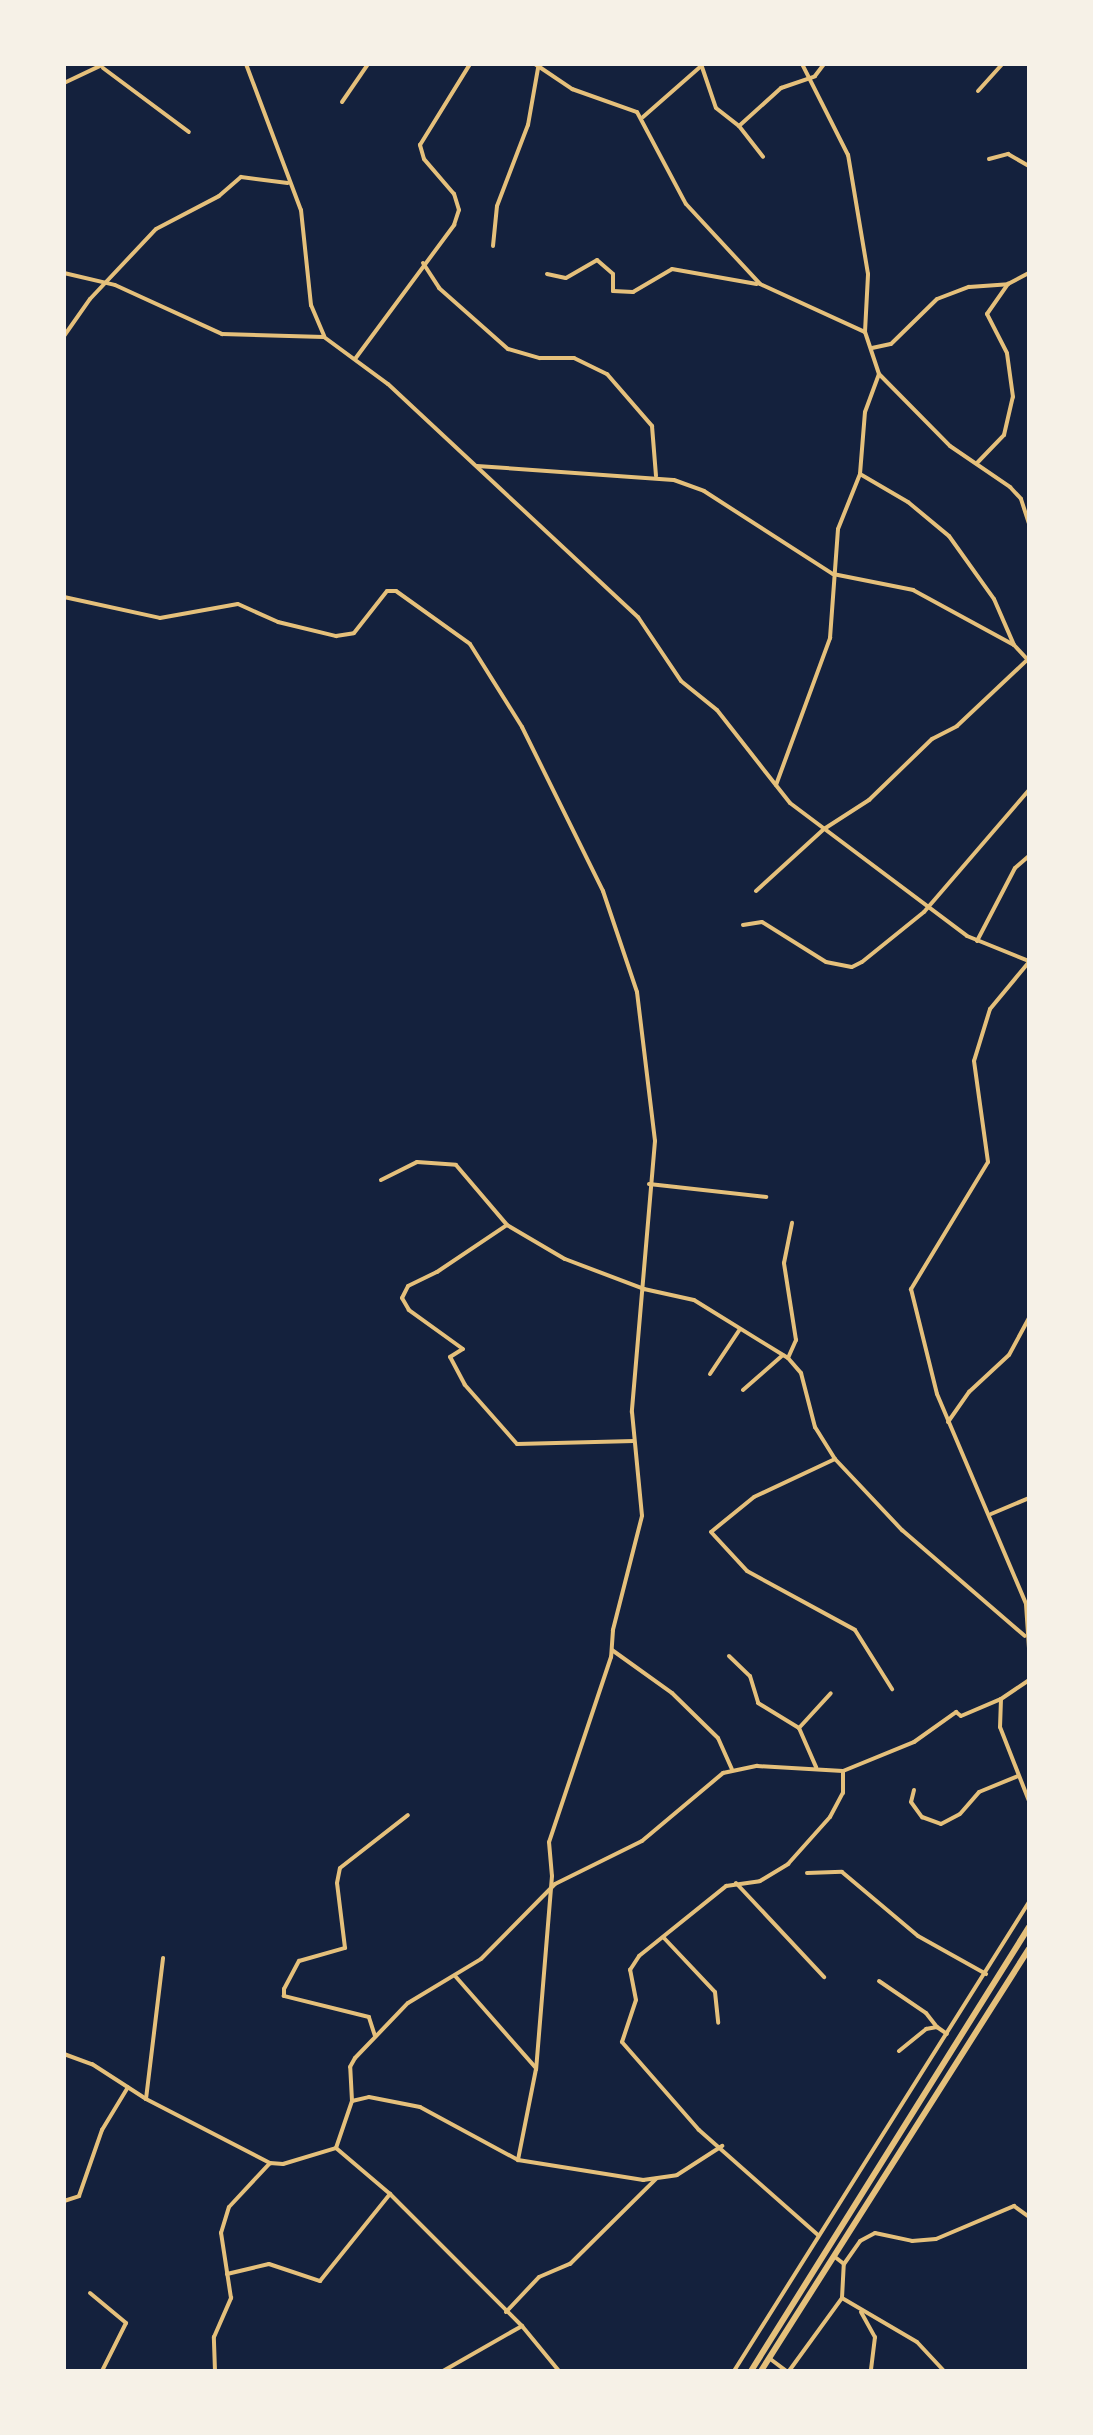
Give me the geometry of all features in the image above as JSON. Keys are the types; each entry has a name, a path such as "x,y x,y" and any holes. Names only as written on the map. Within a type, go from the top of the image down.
{"main road":[{"path":"751,2371 1029,1927"},
{"path":"761,2371 1029,1949"}],"street":[{"path":"246,64 283,172 305,224 309,293 324,337"},
{"path":"342,102 368,64"},
{"path":"355,359 454,225 459,210 420,145 470,64"},
{"path":"802,64 848,155 868,274 865,332 879,374 950,446 977,463 1021,499 1029,523"},
{"path":"739,126 781,88 809,78 824,64"},
{"path":"978,91 1002,64"},
{"path":"642,117 701,65 712,101 739,126 763,157"},
{"path":"64,83 103,66 189,132"},
{"path":"493,246 497,206 513,153 528,125 537,66 572,89 625,104 642,117 686,204 760,284"},
{"path":"989,159 1008,154 1029,166"},
{"path":"274,179 283,172"},
{"path":"64,336 139,244 176,217 219,196 241,177 288,183"},
{"path":"547,274 566,278 597,260 613,274 613,291 633,292 672,269 760,284 865,332"},
{"path":"423,263 439,288 503,346 521,355 574,358 607,374 652,426 657,477"},
{"path":"64,273 106,282 222,334 324,337 355,359 638,617 681,681 717,710 776,786 824,829 976,941 1029,961 990,1009 974,1061 990,1147 988,1162 911,1289 948,1422 1026,1604 1025,1636 1029,1648"},
{"path":"872,348 891,344 937,299 969,287 1008,284 1029,273"},
{"path":"977,463 1004,435 1013,397 1007,353 987,314 1008,284"},
{"path":"776,786 830,638 838,529 860,474 865,412 879,374"},
{"path":"475,466 609,480 657,477 704,491 833,574 913,590 1014,645"},
{"path":"756,891 824,829 869,800 1028,661 1014,645 994,599 949,536 908,502 860,474"},
{"path":"64,597 160,618 238,604 278,622 336,636 354,633 391,590 467,641 545,766 603,891 629,965 643,1020 654,1119 644,1289 632,1412 642,1516 612,1650 573,1781 549,1842 536,2069 518,2160"},
{"path":"743,925 762,922 816,958 852,967 928,908 1028,791"},
{"path":"976,941 1015,868 1029,856"},
{"path":"381,1180 417,1162 456,1165 507,1225 565,1259 644,1289 694,1300 786,1356 801,1373 815,1427 835,1459 902,1530 1025,1636"},
{"path":"649,1184 766,1197"},
{"path":"743,1390 786,1356 796,1340 784,1263 792,1223"},
{"path":"507,1225 437,1272 408,1286 402,1298 409,1310 463,1349 450,1357 465,1385 517,1444 635,1441"},
{"path":"948,1422 969,1392 1009,1355 1029,1318"},
{"path":"710,1374 740,1329"},
{"path":"835,1459 754,1497 711,1532 747,1571 855,1630 892,1689"},
{"path":"990,1515 1029,1498"},
{"path":"612,1650 672,1693 725,1747 732,1770"},
{"path":"729,1656 750,1676 758,1703 799,1728 816,1767"},
{"path":"336,2148 352,2101 350,2067 408,2003 456,1977 505,1938 547,1890 574,1872 642,1841 703,1786 732,1770 816,1767 843,1771 914,1742 956,1712 961,1716 1001,1699 1029,1680"},
{"path":"799,1728 831,1693"},
{"path":"1001,1699 1000,1727 1029,1801"},
{"path":"818,2235 722,2146 699,2130 622,2042 636,2000 630,1970 700,1905 736,1883 760,1881 788,1864 830,1817 843,1793 843,1771"},
{"path":"914,1790 911,1802 922,1817 941,1824 960,1814 979,1792 1018,1776"},
{"path":"375,2038 369,2017 284,1996 284,1989 299,1961 345,1948 337,1883 340,1868 408,1815"},
{"path":"807,1873 842,1872 918,1936 986,1974"},
{"path":"736,1883 824,1977"},
{"path":"734,2371 1029,1902"},
{"path":"664,1938 715,1992 718,2023"},
{"path":"146,2099 163,1958"},
{"path":"456,1977 536,2069"},
{"path":"879,1981 926,2013 947,2034"},
{"path":"899,2051 917,2034 937,2027"},
{"path":"64,2054 92,2064 146,2099 270,2163 283,2164 336,2148"},
{"path":"64,2201 79,2196 102,2130 128,2087"},
{"path":"352,2101 369,2097 420,2107 518,2160 658,2177 677,2175 722,2146"},
{"path":"336,2148 390,2194 522,2326 559,2371"},
{"path":"215,2371 214,2337 231,2298 220,2245 226,2215 270,2163"},
{"path":"506,2312 539,2277 570,2264 658,2177"},
{"path":"227,2274 269,2264 320,2281 390,2194"},
{"path":"769,2358 787,2371 842,2298 844,2264 860,2241 875,2233 912,2241 936,2239 1014,2206 1029,2217"},
{"path":"833,2256 844,2264"},
{"path":"90,2293 126,2323 102,2371"},
{"path":"842,2298 925,2348 944,2371"},
{"path":"859,2310 875,2337 871,2371"},
{"path":"443,2371 522,2326"}]}
